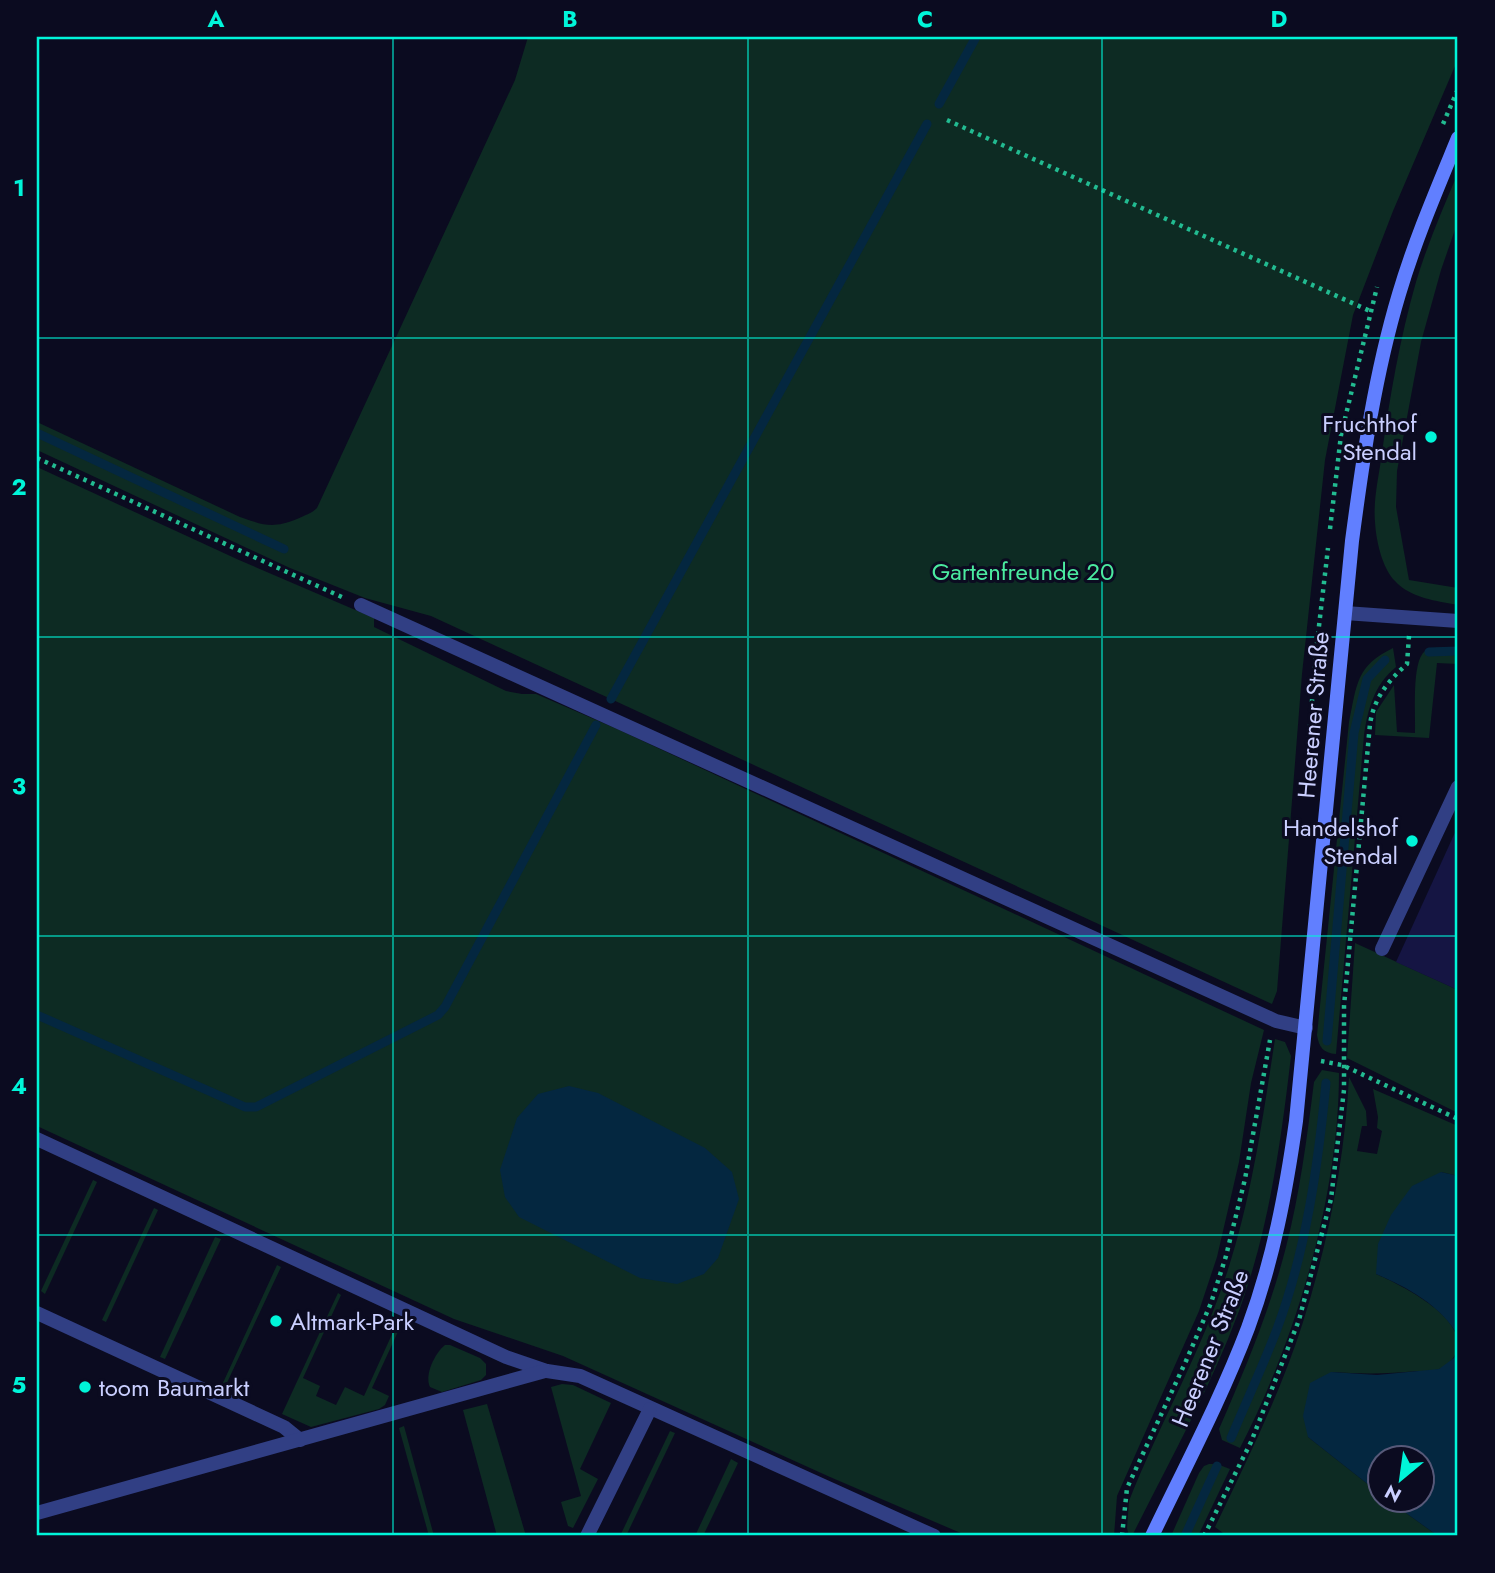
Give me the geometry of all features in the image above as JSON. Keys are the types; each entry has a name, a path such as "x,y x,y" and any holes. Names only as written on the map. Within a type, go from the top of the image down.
{"main road":[{"name":"Heerener Straße","path":"1152,1536 1248,1328 1266,1274 1287,1183 1303,1057 1345,613 1362,465 1387,338 1414,248 1458,138"}],"street":[{"path":"361,605 1276,1021 1306,1028"},
{"path":"1345,613 1458,621"},
{"path":"1382,949 1458,787"},
{"path":"37,1139 506,1357 547,1371 580,1376 934,1536"},
{"path":"37,1313 284,1427 300,1440"},
{"path":"37,1513 547,1371"},
{"path":"587,1536 650,1409"}],"path":[{"path":"1443,125 1458,89"},
{"path":"947,120 1370,310"},
{"path":"1330,530 1341,435 1377,285"},
{"path":"37,457 361,605"},
{"path":"1307,762 1328,543"},
{"path":"1204,1536 1251,1443 1299,1320 1331,1199 1344,1090 1344,1006 1372,709 1390,680 1407,664 1411,618"},
{"path":"1122,1536 1127,1488 1191,1350 1229,1244 1245,1179 1269,1042 1276,1021"},
{"path":"1303,1057 1342,1065 1458,1119"}],"green space":[{"name":"Gartenfreunde 20","path":"528,37 1458,37 1458,59 1393,211 1353,315 1325,460 1302,674 1277,991 1272,1004 431,616 365,598 290,568 37,450 37,422 240,517 268,525 281,524 315,510 515,80"},
{"path":"1458,173 1458,221 1421,342 1397,471 1396,507 1409,580 1458,588 1458,605 1416,595 1395,581 1380,553 1375,513 1388,410 1405,324 1425,254"},
{"path":"37,467 239,560 374,618 374,627 506,691 536,694 617,729 1264,1030 1251,1083 1239,1162 1217,1257 1199,1311 1117,1496 1114,1536 963,1534 563,1356 454,1319 37,1126"},
{"path":"1458,647 1458,664 1437,663 1429,738 1375,735 1376,712 1394,685 1397,732 1415,733 1415,689 1421,657 1428,649"},
{"path":"1393,648 1396,667 1382,682 1373,698 1364,735 1336,1054 1322,1049 1317,1035 1349,722 1357,687 1365,669"},
{"path":"1355,943 1458,990 1458,1113 1347,1058"},
{"path":"1275,1039 1285,1042 1291,1056 1266,1217 1249,1280 1228,1340 1202,1397 1132,1536 1129,1536 1129,1501 1200,1344 1231,1260 1254,1166"},
{"path":"1322,1070 1339,1073 1337,1120 1322,1217 1296,1314 1279,1361 1240,1448 1222,1440 1219,1429 1256,1339 1280,1270 1299,1186 1314,1082"},
{"path":"1349,1077 1366,1111 1367,1126 1362,1126 1357,1151 1377,1154 1382,1131 1377,1128 1378,1117 1373,1089 1458,1126 1458,1176 1441,1172 1376,1274 1415,1294 1442,1314 1452,1326 1457,1338 1457,1350 1448,1364 1434,1370 1331,1372 1308,1437 1366,1483 1366,1514 1407,1514 1438,1536 1227,1536 1215,1527 1263,1426 1284,1374 1303,1322 1320,1262 1334,1201"},
{"path":"93,1180 97,1182 45,1294 41,1291"},
{"path":"154,1208 158,1210 106,1322 102,1320"},
{"path":"215,1237 221,1239 165,1359 160,1357"},
{"path":"277,1265 281,1267 225,1387 222,1385"},
{"path":"338,1293 341,1295 303,1378 320,1386 316,1396 336,1405 345,1387 364,1396 398,1321 402,1323 372,1388 389,1396 385,1405 379,1409 311,1427 282,1414"},
{"path":"445,1345 480,1358 486,1364 486,1375 481,1380 442,1392 430,1387 428,1376 432,1364"},
{"path":"573,1385 611,1403 580,1469 598,1479 573,1528 568,1526 561,1502 581,1496 551,1387"},
{"path":"487,1404 526,1536 497,1536 463,1410"},
{"path":"404,1426 434,1536 429,1536 399,1428"},
{"path":"670,1431 675,1433 626,1536 620,1536"},
{"path":"731,1459 738,1463 703,1536 695,1536"},
{"path":"1209,1464 1230,1469 1198,1536 1171,1536 1199,1473"}],"water":[{"path":"569,1086 598,1093 705,1148 732,1172 739,1199 718,1258 704,1274 677,1284 640,1278 519,1217 505,1197 500,1170 517,1118 538,1094"},
{"path":"1441,1172 1458,1176 1458,1336 1443,1315 1423,1299 1376,1274 1378,1244 1391,1215 1412,1186"},
{"path":"1458,1347 1458,1536 1438,1536 1407,1514 1436,1514 1436,1444 1366,1444 1366,1483 1308,1437 1303,1416 1310,1383 1331,1372 1377,1375 1439,1369 1454,1358"}],"building":[{"path":"1458,826 1458,990 1396,962"}],"waterway":[{"path":"939,104 976,37"},
{"path":"611,699 927,124"},
{"path":"37,433 284,549"},
{"path":"1429,652 1458,651"},
{"path":"1327,1041 1354,733 1367,679 1385,660"},
{"path":"37,1015 245,1107 256,1107 438,1015 445,1007 596,725"},
{"path":"1231,1438 1277,1329 1296,1269 1315,1177 1326,1083"},
{"path":"1185,1536 1217,1466"}],"place":[{"name":"Fruchthof Stendal","path":"1431,437"},
{"name":"Handelshof Stendal","path":"1412,841"},
{"name":"Altmark-Park","path":"276,1321"},
{"name":"toom Baumarkt","path":"85,1387"}]}
